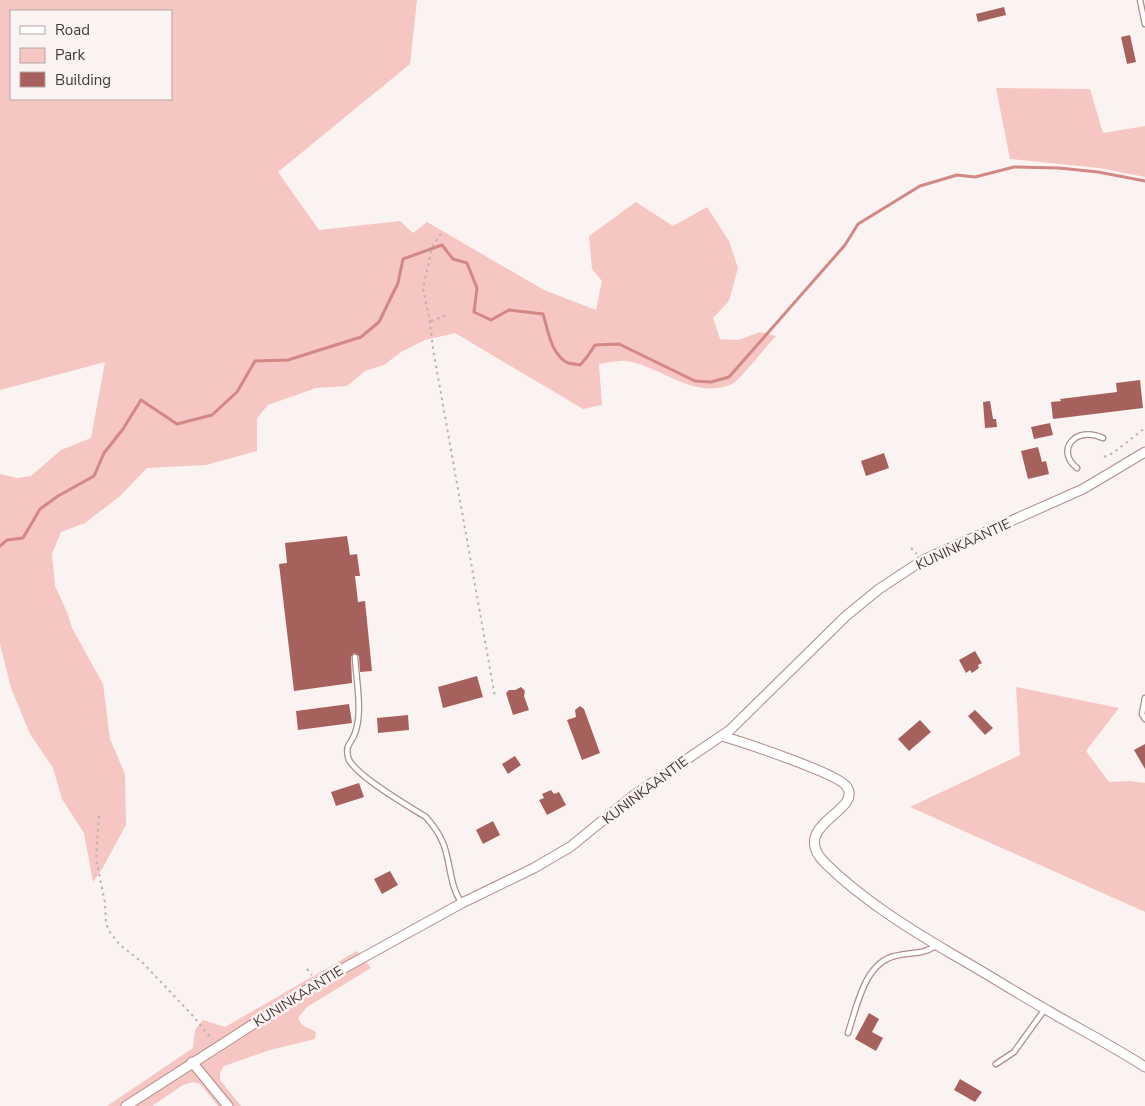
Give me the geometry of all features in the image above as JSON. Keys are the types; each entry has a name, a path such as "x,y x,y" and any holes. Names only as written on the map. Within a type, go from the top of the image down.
{"street":[{"name":"KUNINKAANTIE","path":"126,1106 317,983 462,903 534,868 570,847 634,795 730,730 846,616 902,573 923,560 1084,489 1145,452"},
{"path":"722,736 797,762 847,785 850,792 847,801 843,807 824,823 816,833 814,842 819,856 825,863 862,895 895,919 937,945 1145,1067"},
{"path":"192,1062 228,1106"}],"lane":[{"path":"1140,0 1145,24"},
{"path":"1077,468 1071,463 1068,448 1074,439 1082,434 1095,434 1103,438"},
{"path":"355,656 358,715 355,733 348,745 348,758 360,774 426,817 434,826 444,843 456,895 462,903"},
{"path":"1145,698 1142,714 1145,719"},
{"path":"848,1033 861,993 871,973 883,960 895,956 924,953 937,945"},
{"path":"996,1064 1014,1052 1044,1009"}],"path":[{"path":"441,234 433,245 423,289 495,697"},
{"path":"430,322 448,315"},
{"path":"1104,457 1113,453 1145,428"},
{"path":"99,816 96,859 105,903 106,924 111,934 120,945 143,962 194,1017 217,1046"}],"green space":[{"path":"0,0 417,0 410,64 278,172 319,230 400,221 413,233 427,222 544,290 596,310 602,281 592,269 589,236 636,202 673,226 707,207 729,241 738,268 729,301 713,318 720,339 738,340 760,332 776,336 736,381 718,388 691,386 639,364 626,361 599,364 602,405 583,409 455,333 425,340 401,352 384,365 365,371 347,386 316,388 268,405 257,418 257,451 206,465 147,468 120,496 85,523 61,532 52,554 55,586 72,628 103,684 110,739 125,774 126,825 93,882 84,833 62,799 53,768 30,734 11,688 0,644 0,474 18,478 31,476 61,450 91,438 105,362 0,390"},
{"path":"996,88 1090,89 1103,133 1145,126 1145,177 1099,168 1010,159"},
{"path":"1016,687 1119,708 1086,751 1109,782 1131,781 1145,783 1145,912 910,807 1020,755"},
{"path":"357,951 371,968 307,1007 298,1018 302,1025 316,1032 315,1039 270,1050 224,1066 220,1073 220,1080 241,1106 218,1106 200,1084 193,1082 183,1085 152,1106 107,1106 193,1048 195,1030 203,1020 225,1027"}],"building":[{"path":"1004,7 1006,15 978,22 976,14"},
{"path":"1130,35 1136,62 1127,64 1121,37"},
{"path":"1140,380 1143,408 1053,419 1051,402 1061,401 1060,399 1117,392 1116,383"},
{"path":"990,401 993,419 996,419 997,427 985,428 983,402"},
{"path":"1050,423 1053,435 1034,439 1031,427"},
{"path":"1038,447 1042,462 1046,461 1049,474 1028,479 1021,451"},
{"path":"884,453 889,468 866,476 861,461"},
{"path":"347,536 350,555 357,554 360,576 355,576 358,602 365,601 372,671 360,672 359,656 354,653 351,657 352,683 294,691 279,564 287,563 285,543"},
{"path":"975,651 982,663 972,673 970,670 966,673 959,660"},
{"path":"477,676 483,697 443,708 438,687"},
{"path":"521,687 525,691 524,696 529,710 513,715 506,693 509,690"},
{"path":"349,704 352,723 298,730 296,711"},
{"path":"580,706 584,709 600,753 582,760 567,720 576,717 575,710"},
{"path":"975,710 993,728 985,735 968,716"},
{"path":"408,715 409,730 378,733 377,718"},
{"path":"920,720 931,732 909,751 898,739"},
{"path":"1145,744 1145,769 1134,750"},
{"path":"515,756 521,765 508,774 502,764"},
{"path":"359,783 364,797 336,806 331,792"},
{"path":"551,790 554,794 559,792 566,805 547,815 539,800 544,798 542,794"},
{"path":"493,821 500,835 483,844 476,830"},
{"path":"390,871 398,885 382,894 374,879"},
{"path":"869,1013 879,1019 872,1032 883,1038 876,1051 855,1039"},
{"path":"960,1079 982,1092 975,1102 954,1090"}],"waterway":[{"path":"0,546 7,540 23,538 40,509 58,496 94,476 104,453 123,429 141,400 177,424 212,415 237,392 255,361 288,360 361,337 379,322 398,283 403,259 442,245 453,259 467,263 477,288 474,312 491,320 509,310 543,314 554,348 562,359 568,363 580,365 595,345 619,344 695,381 711,382 729,377 845,245 858,224 920,186 957,175 975,177 1014,167 1059,168 1098,172 1145,181"}]}
